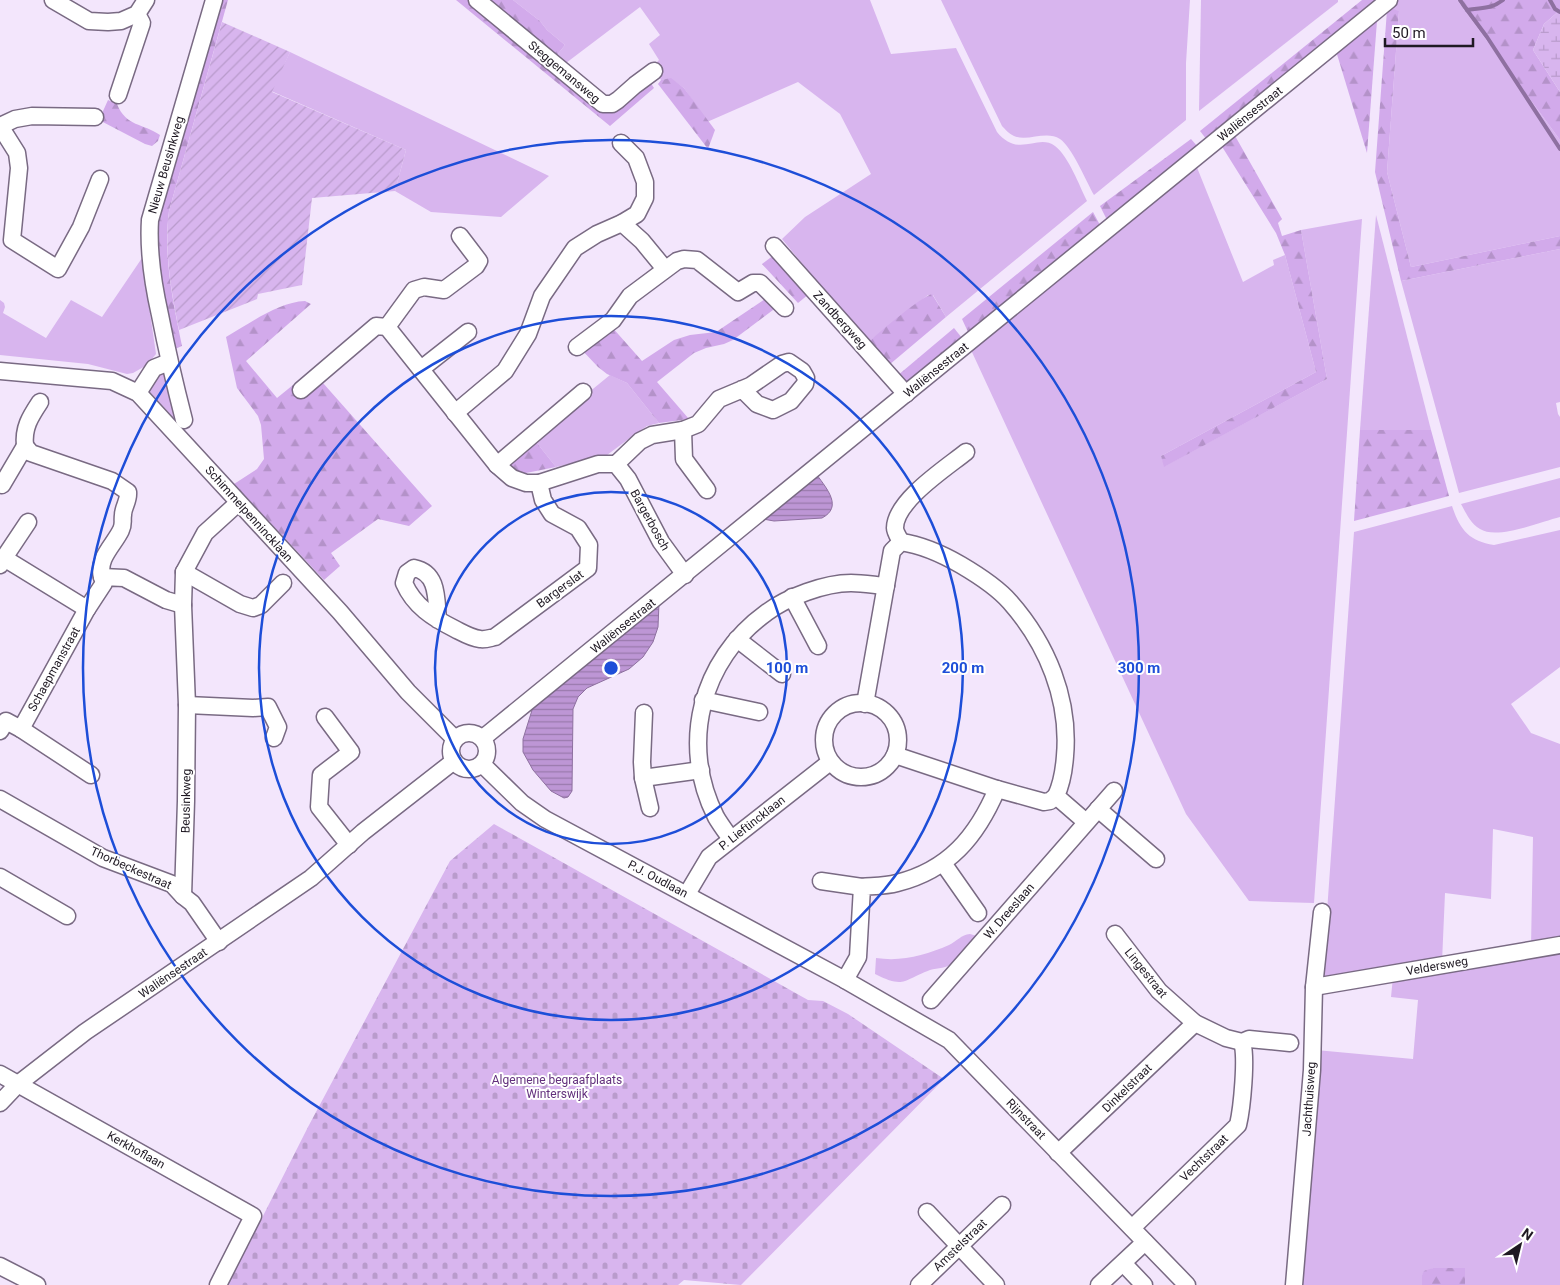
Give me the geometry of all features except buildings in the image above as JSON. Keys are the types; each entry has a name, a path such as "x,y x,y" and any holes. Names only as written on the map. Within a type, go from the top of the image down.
{"street":[{"path":"53,0 89,20 108,22 121,21 142,7"},
{"name":"Nieuw Beusinkweg","path":"184,420 169,362 154,290 148,242 150,220 214,0"},
{"name":"Steggemansweg","path":"477,0 603,104 612,104 654,71"},
{"name":"Waliënsestraat","path":"484,738 1389,0"},
{"path":"118,95 142,22 142,7"},
{"path":"95,117 32,116 15,119 0,126 17,153 19,168 6,241 58,269 81,228 100,179"},
{"path":"455,413 505,371 528,334 542,296 575,248 597,234 637,214 645,198 645,182 636,158 622,144"},
{"path":"622,223 642,241 665,270"},
{"path":"387,327 414,290 424,287 444,290 476,266 478,261 460,236"},
{"name":"Zandbergweg","path":"774,246 906,394"},
{"path":"577,347 613,320 630,296 677,261 684,259 697,260 738,292 753,283 760,284 785,308"},
{"path":"301,390 376,326 387,327 497,465 512,478 539,483 598,464 616,464 640,442 652,435 683,430 698,424 719,398 742,388"},
{"path":"421,369 468,332"},
{"path":"138,393 154,368 169,362"},
{"name":"Schimmelpennincklaan","path":"0,371 112,381 138,393 340,612 408,692 455,739"},
{"path":"497,465 583,392"},
{"path":"0,484 2,485 25,446 24,436 27,423 40,402"},
{"path":"683,430 684,459 707,490"},
{"name":"Schaepmanstraat","path":"21,729 87,609 104,583 101,571 106,553 124,523 122,514 129,497 128,492 112,481 31,453 25,446"},
{"path":"901,542 895,528 901,509 914,494 966,452"},
{"name":"Bargerbosch","path":"616,464 628,479 661,542 685,575"},
{"name":"Bargerslat","path":"438,620 470,637 482,640 495,636 588,568 589,545 578,528 552,514 543,500 539,483"},
{"path":"102,577 124,578 166,600 183,605 184,572 205,533 238,503"},
{"path":"28,522 2,562 87,609"},
{"path":"865,704 892,551 901,542"},
{"path":"895,755 1044,802 1050,801 1056,796 1061,787 1066,739 1063,705 1053,672 1039,641 1009,600 978,575 949,558 914,544 901,542"},
{"path":"184,572 240,604 254,608 261,605 283,583"},
{"path":"731,839 716,817 707,794 701,770 699,728 703,700 722,658 750,624 792,597 815,589 850,583 886,586"},
{"path":"792,597 818,646"},
{"name":"Beusinkweg","path":"183,605 187,705 183,896"},
{"path":"737,639 782,674"},
{"path":"703,700 759,712"},
{"path":"851,704 865,704 878,708 889,716 896,728 898,742 895,755 886,768 872,776 857,778 842,773 830,762 824,749 824,735 828,721 838,711 851,704"},
{"path":"187,705 268,707 278,727 274,738"},
{"path":"644,713 642,743 643,778 650,808"},
{"path":"325,717 351,752 321,775 319,806 348,845"},
{"path":"0,731 6,721 91,775"},
{"path":"472,732 484,738 488,751 486,758 477,768 464,768 454,761 451,754 451,746 460,734 472,732"},
{"name":"Waliënsestraat","path":"0,1104 18,1084 85,1032 311,878 348,845 454,761"},
{"name":"P. Lieftincklaan","path":"687,894 709,857 830,762"},
{"name":"P.J. Oudlaan","path":"482,764 522,803 545,819 845,980"},
{"path":"643,778 701,770"},
{"path":"821,881 862,887 896,884 929,872 943,863 970,839 988,810 997,788"},
{"name":"W. Dreeslaan","path":"931,1000 1114,791"},
{"path":"1056,796 1086,822"},
{"name":"Thorbeckestraat","path":"0,799 103,858 172,884 192,903 218,942"},
{"path":"1098,808 1156,859"},
{"path":"943,863 978,913"},
{"path":"0,877 67,916"},
{"path":"845,980 858,957 862,887"},
{"name":"Jachthuisweg","path":"1294,1285 1312,1070 1314,987 1322,912"},
{"name":"Lingestraat","path":"1115,934 1159,991 1195,1023 1226,1038 1242,1042 1249,1039 1290,1043"},
{"name":"Veldersweg","path":"1314,987 1560,946"},
{"name":"Rijnstraat","path":"845,980 949,1040 1187,1285"},
{"name":"Dinkelstraat","path":"1058,1153 1195,1023"},
{"name":"Vechtstraat","path":"1132,1228 1238,1125 1244,1064 1242,1042"},
{"name":"Kerkhoflaan","path":"0,1074 253,1216 218,1285"},
{"name":"Amstelstraat","path":"919,1285 1002,1205"},
{"path":"927,1212 996,1285"},
{"path":"1099,1285 1145,1242"},
{"path":"1123,1263 1144,1285"},
{"path":"0,1266 37,1285"}],"green space":[{"path":"219,0 228,0 169,211 167,228 168,262 172,296 182,346 175,349 156,259 158,215"},
{"path":"456,0 473,0 603,104 647,77 654,88 610,126"},
{"path":"489,0 513,0 540,21 547,30 565,45 557,55"},
{"path":"513,0 870,0 891,54 956,48 997,132 1005,140 1013,144 1041,142 1055,146 1065,157 1087,201 946,317 933,295 928,295 867,343 782,239 805,217 871,174 840,114 798,82 707,122 684,88 671,79 661,80 652,67 659,60 649,44 660,35 640,7 566,63 557,55 565,45 547,30 540,21"},
{"path":"941,0 1190,0 1186,63 1186,120 1094,195 1074,157 1060,139 1049,136 1025,138 1014,136 1002,126"},
{"path":"1201,0 1338,0 1338,2 1199,111"},
{"path":"1362,0 1379,0 1207,140 1200,131"},
{"path":"1399,0 1457,0 1560,140 1560,236 1411,267 1387,172 1399,11 1387,10"},
{"path":"1457,0 1560,0 1560,10 1544,24 1533,50 1560,92 1560,140"},
{"path":"1387,10 1399,11 1387,172 1411,267 1560,236 1560,249 1401,281 1375,172"},
{"path":"1560,10 1560,92 1533,50 1544,24"},
{"path":"1377,18 1377,21 1367,153 1336,51"},
{"path":"222,22 290,52 272,92 406,150 395,191 312,198 302,285 258,294 257,299 179,330 168,256 169,211"},
{"path":"290,52 549,176 501,217 431,212 395,191 406,150 271,91"},
{"path":"671,78 684,88 715,130 708,149 658,84 661,80"},
{"path":"108,100 117,104 125,117 130,121 160,135 158,141 152,146 145,144 99,120"},
{"path":"1234,134 1282,219 1278,223 1282,236 1301,230 1327,379 1164,467 1161,456 1316,372 1285,255 1276,233 1221,145"},
{"path":"1191,139 1198,147 1107,220 1100,206"},
{"path":"1196,165 1243,282 1274,265 1273,260 1285,255 1316,372 1161,456 1165,466 1327,379 1301,230 1362,219 1314,903 1249,901 1186,814 971,350"},
{"path":"1093,212 1100,225 968,332 962,319"},
{"path":"1376,215 1431,430 1360,430"},
{"path":"1560,249 1560,402 1556,403 1560,417 1560,467 1459,493 1401,281"},
{"path":"774,255 809,294 798,303 762,264"},
{"path":"142,258 156,354 147,365 133,373 127,374 88,364 0,355 0,300 4,303 5,307 3,313 46,338 71,300 102,317"},
{"path":"932,294 946,317 889,365 867,343 909,308"},
{"path":"768,297 777,307 733,340 694,353 657,382 689,419 659,423 627,383 607,374 581,349 611,326 642,361 674,340 690,335 716,332"},
{"path":"305,301 311,304 246,361 277,398 293,385 303,398 323,383 432,506 409,526 378,519 331,553 340,566 324,580 234,484 257,469 264,459 261,425 258,416 237,388 226,337 274,309 295,302"},
{"path":"954,328 962,338 904,384 897,376"},
{"path":"156,372 166,372 180,425 149,391 149,384"},
{"path":"610,375 627,383 659,423 647,426 607,455 556,467 533,438"},
{"path":"1360,430 1431,430 1449,496 1354,521"},
{"path":"533,438 556,467 521,474 506,459"},
{"path":"1560,478 1560,517 1519,529 1487,532 1480,529 1471,521 1461,504"},
{"path":"1452,506 1458,522 1467,533 1478,541 1494,545 1560,530 1560,667 1511,704 1531,733 1560,744 1560,942 1531,947 1533,837 1493,829 1491,899 1445,893 1442,962 1322,982 1354,532"},
{"name":"Algemene begraafplaats Winterswijk","path":"494,824 808,1000 823,1001 848,1014 944,1079 741,1285 684,1280 678,1285 228,1285 308,1127 450,861"},
{"path":"970,934 977,936 959,957 948,966 930,970 909,980 898,982 875,974 876,958 895,959 923,955"},
{"path":"1560,950 1560,1285 1465,1285 1465,1268 1433,1268 1422,1275 1422,1285 1300,1285 1316,1050 1413,1059 1418,1000 1391,997 1393,977"},
{"path":"1433,1268 1465,1268 1465,1285 1422,1285 1424,1271"}],"shaded area":[{"path":"817,475 831,498 831,509 828,514 822,518 774,521 763,519"},
{"path":"659,603 658,627 653,642 643,657 629,669 587,688 578,697 573,709 572,791 568,797 564,798 551,791 533,770 523,752 523,739 533,707"}],"waterway":[{"path":"1460,0 1467,10 1490,7 1503,0"},
{"path":"1550,0 1555,9 1560,12"},
{"path":"1467,10 1487,37 1560,149"}]}
